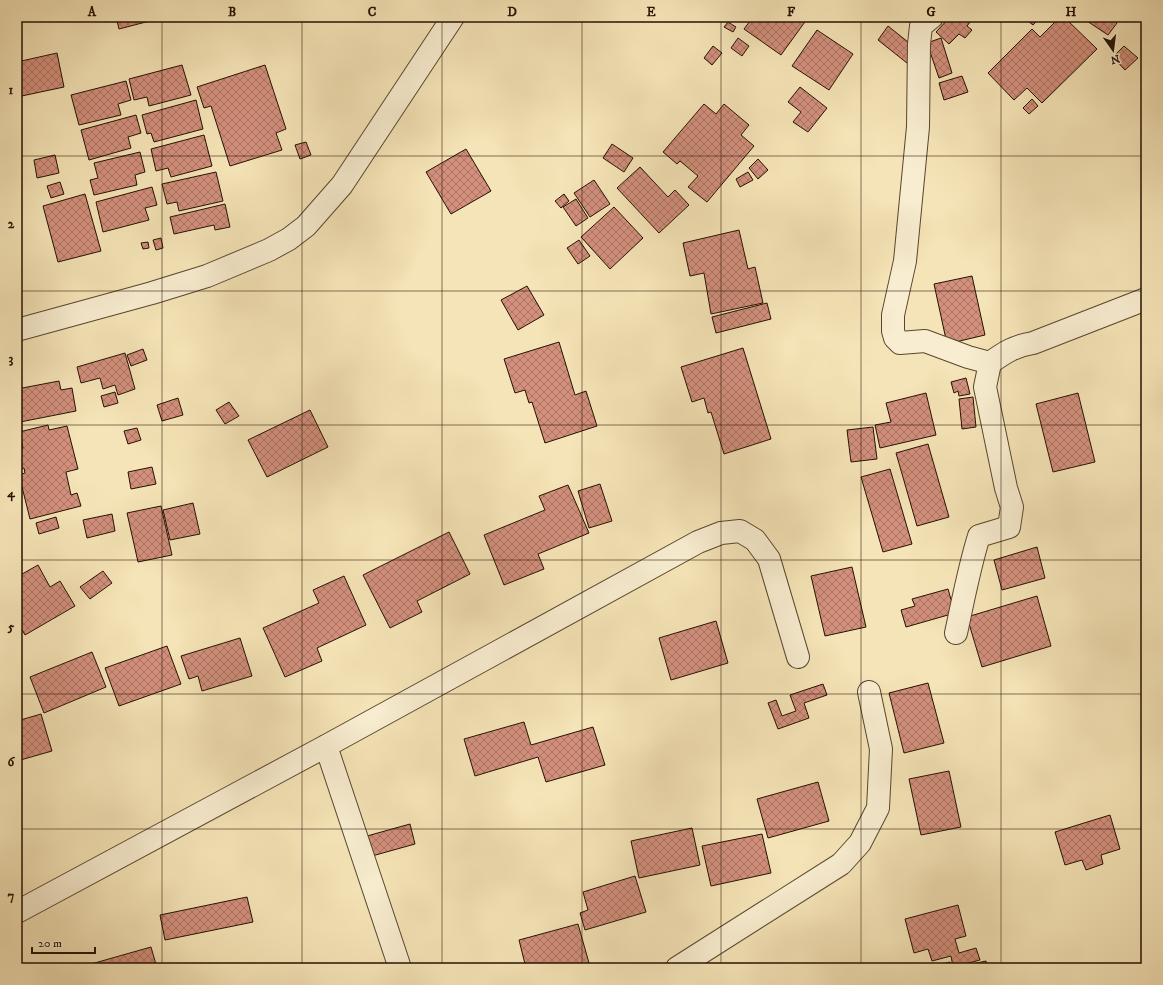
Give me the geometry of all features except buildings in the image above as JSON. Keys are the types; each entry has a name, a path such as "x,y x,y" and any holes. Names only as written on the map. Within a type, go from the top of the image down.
{"street":[{"path":"17,330 207,276 269,250 290,239 306,226 342,185 453,17"},
{"path":"932,17 922,26 919,44 918,135 905,261 892,316 895,338 900,343 924,341 968,357 990,362 1019,345 1033,343 1146,299"},
{"path":"956,633 971,561 979,536 1009,527 1012,507 1004,481 985,387 990,362"},
{"path":"17,912 326,746 698,542 720,533 740,531 755,540 769,558 798,657"},
{"path":"677,968 841,864 860,842 878,808 881,749 869,692"},
{"path":"326,746 400,968"}]}
